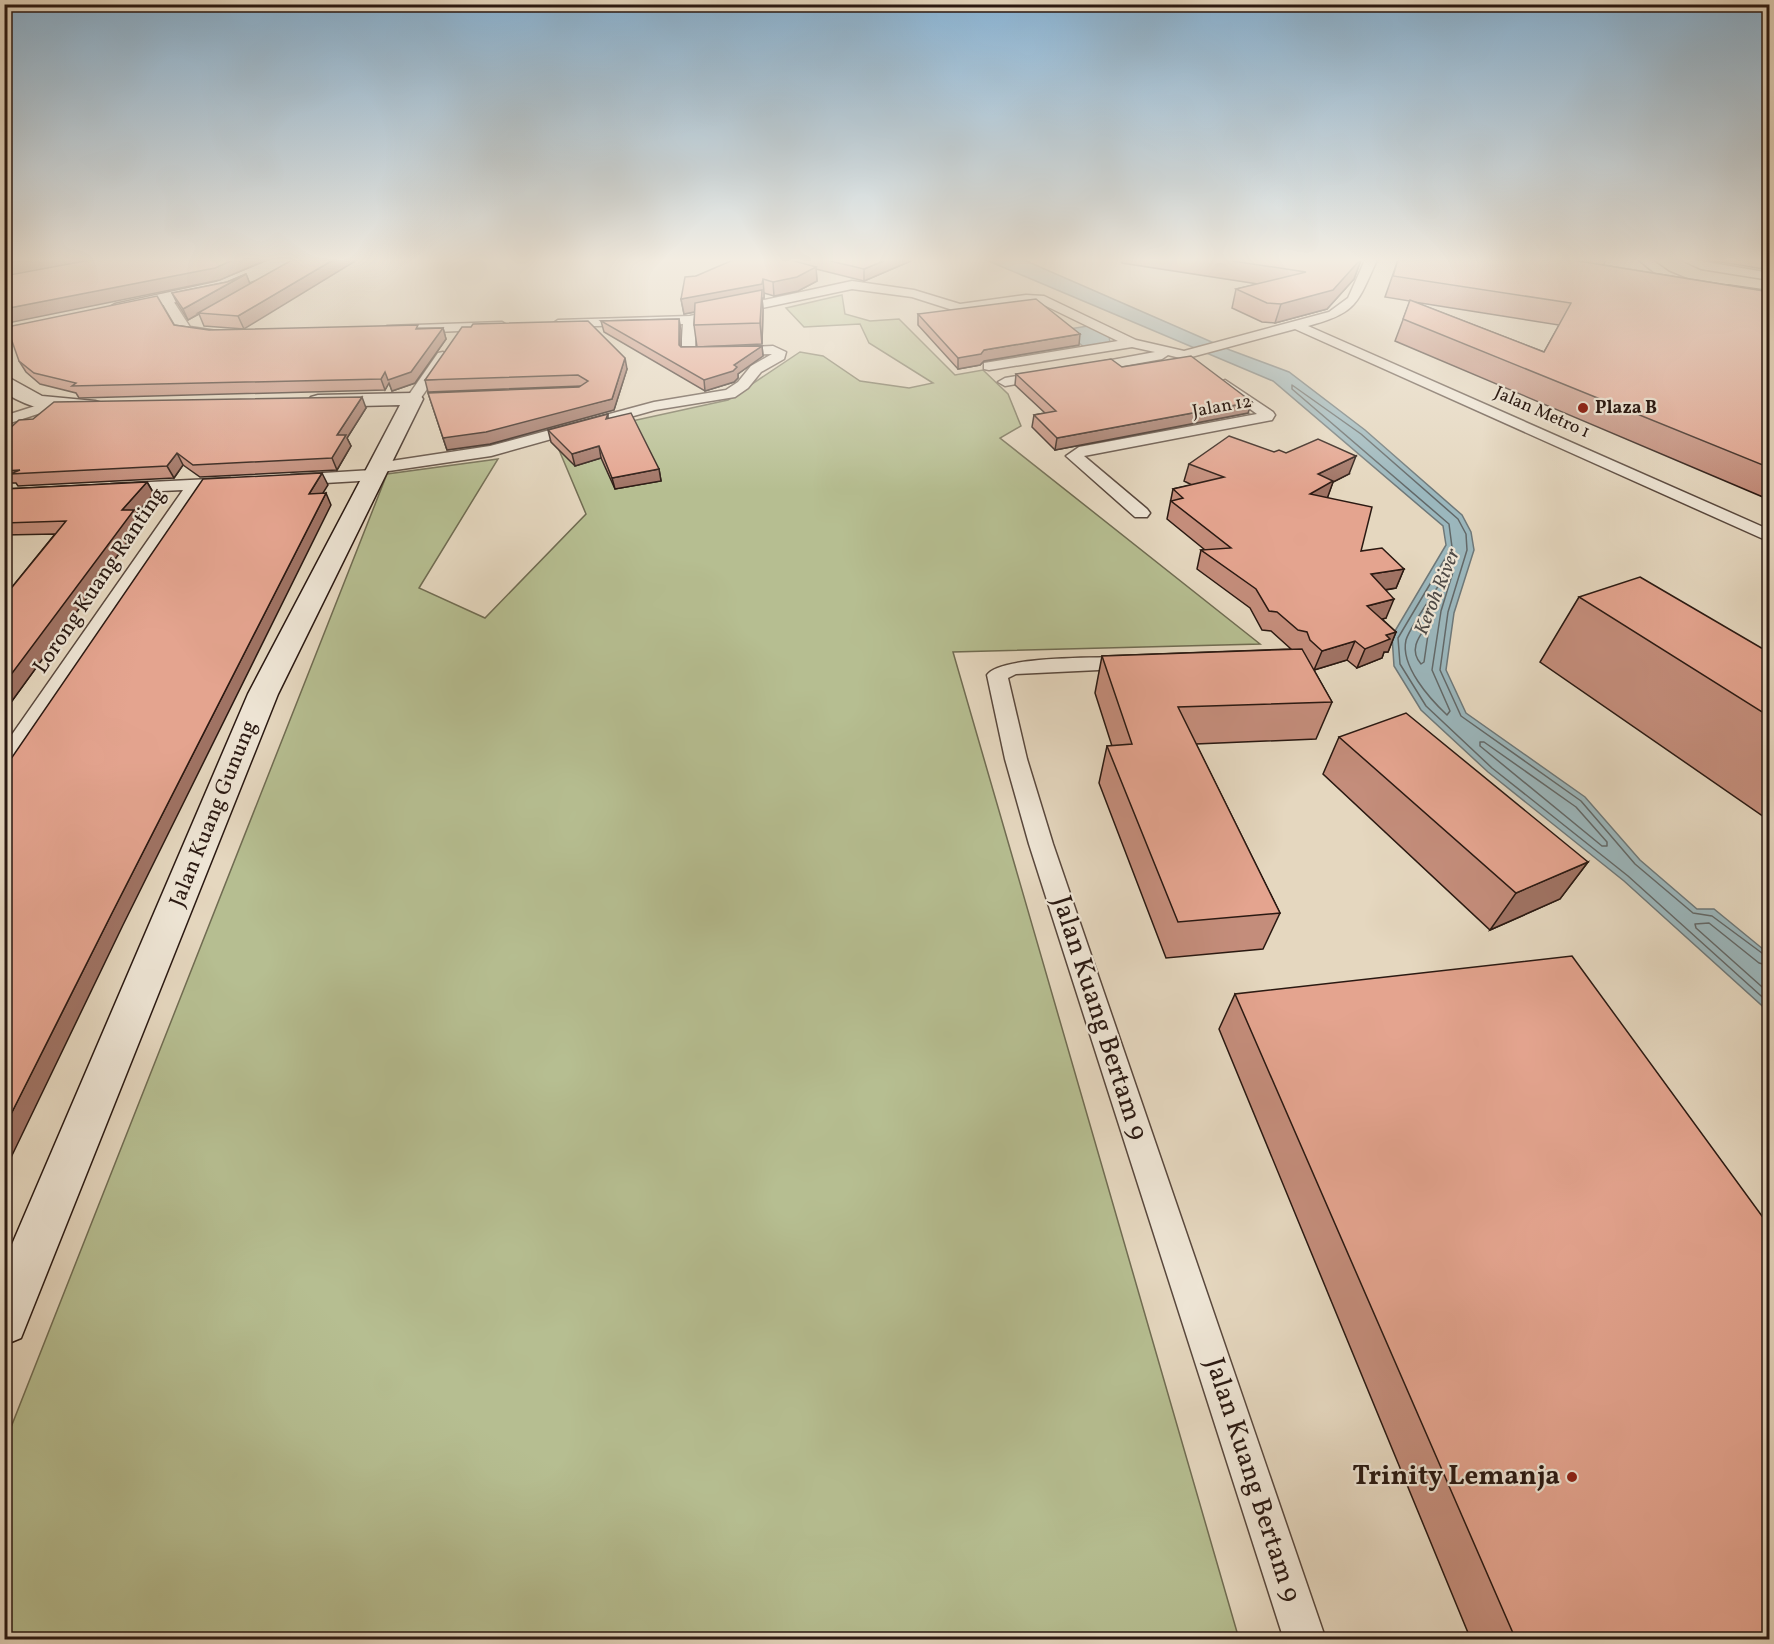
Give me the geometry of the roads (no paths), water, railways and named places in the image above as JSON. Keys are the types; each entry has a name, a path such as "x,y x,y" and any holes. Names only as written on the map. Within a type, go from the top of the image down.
{"street":[{"name":"Jalan Kuang Gunung","path":"4,1321 263,694 377,471 425,398 459,337"},
{"path":"270,481 377,471 491,451 654,406 730,393 743,386 756,369 779,356 779,352 773,350 688,353 689,337"},
{"path":"1119,337 1132,343 1181,354"},
{"path":"1005,382 1181,354 1248,337"},
{"name":"Jalan Metro 1","path":"1322,337 1770,537"},
{"path":"989,366 1132,343"},
{"name":"Jalan 12","path":"1141,513 1076,461 1074,456 1079,452 1268,415 1181,354"},
{"path":"4,381 30,397 51,405 111,407"},
{"path":"298,402 425,398"},
{"path":"4,421 51,405"},
{"path":"97,489 249,482"},
{"name":"Lorong Kuang Ranting","path":"4,764 195,485"},
{"name":"Jalan Kuang Bertam 9","path":"1163,662 1012,668 997,675 1016,759 1041,844 1305,1640"}],"water":[{"path":"1071,337 1109,337 1110,343 1084,347"},
{"name":"Keroh River","path":"1168,337 1200,337 1289,372 1365,430 1462,515 1471,532 1474,550 1454,613 1446,670 1466,713 1585,797 1640,860 1697,909 1714,909 1769,954 1769,1012 1624,881 1488,772 1421,710 1394,666 1392,636 1446,545 1443,526 1273,381"}],"place":[{"name":"Plaza B","path":"1583,408"},
{"name":"Trinity Lemanja","path":"1572,1477"}]}
